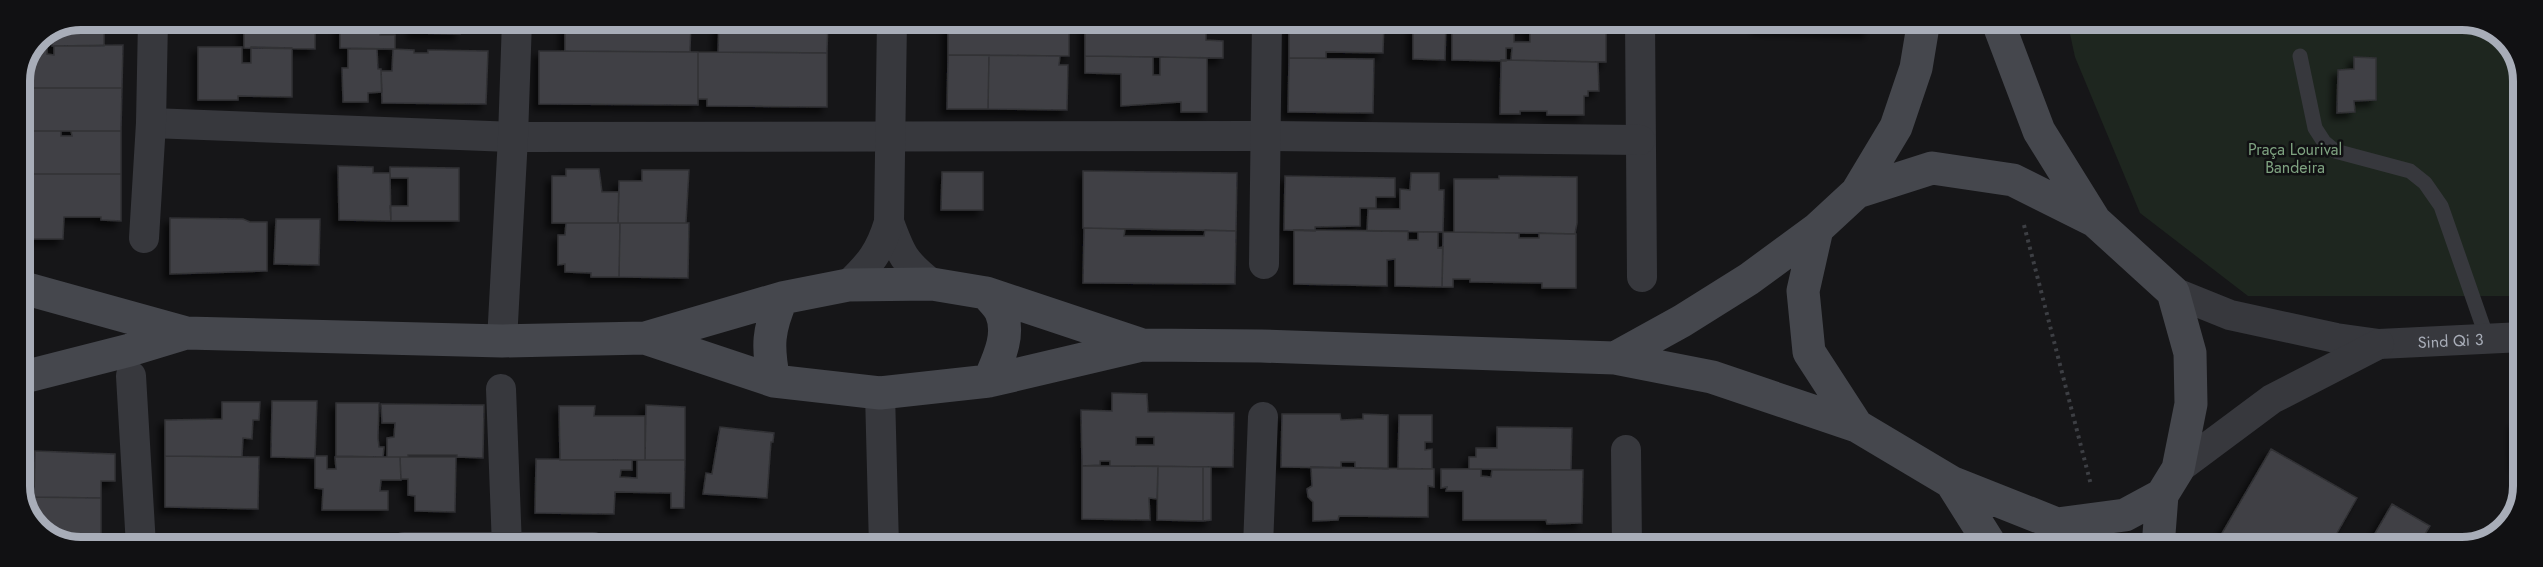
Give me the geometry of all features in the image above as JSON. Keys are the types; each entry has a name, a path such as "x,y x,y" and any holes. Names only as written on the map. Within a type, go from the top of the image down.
{"street":[{"path":"144,238 152,123 153,30"},
{"path":"502,341 517,30"},
{"path":"848,285 871,263 883,242 889,222 892,30"},
{"path":"1264,264 1268,30"},
{"path":"1640,30 1642,277"},
{"path":"1615,358 1682,321 1749,279 1817,229 1857,192 1896,127 1916,68 1922,30"},
{"path":"2001,30 2039,131 2095,221"},
{"path":"152,123 513,137 1266,136 1640,140"},
{"path":"1857,192 1932,168 2013,180 2095,221 2174,292 2230,315 2341,350"},
{"path":"889,222 899,249 910,267 932,284"},
{"path":"1817,229 1803,291 1809,352 1857,426"},
{"path":"30,290 186,333 502,341 645,338 782,298 848,285 932,284 986,293 1142,345"},
{"path":"2160,537 2170,482 2191,404 2190,353 2174,292"},
{"path":"986,293 1001,311 1004,328 1002,350 989,381"},
{"path":"774,381 768,350 770,330 782,298"},
{"path":"30,375 186,333"},
{"name":"Sind Qi 3","path":"2170,482 2272,399 2341,350 2379,344 2508,337"},
{"path":"645,338 774,381 880,393 989,381 1142,345 1261,346 1615,358 1712,377 1857,426 1951,482 2056,524 2125,515 2170,482"},
{"path":"130,376 140,537"},
{"path":"501,388 507,537"},
{"path":"880,393 884,537"},
{"path":"1258,537 1263,417"},
{"path":"1626,450 1627,537"},
{"path":"1951,482 1986,537"}],"lane":[{"path":"2300,56 2315,128 2324,142 2335,151 2410,171 2426,183 2441,206 2508,337"}],"path":[{"path":"2508,337 2513,136"},
{"path":"2013,180 2099,519"}],"green space":[{"name":"Praça Lourival Bandeira","path":"2069,30 2462,30 2488,37 2506,55 2513,77 2513,296 2248,296 2140,213 2075,57"}],"building":[{"path":"81,30 104,30 104,46 52,46 52,39 61,34"},
{"path":"244,30 315,30 315,49 244,48"},
{"path":"340,30 380,30 380,35 395,35 395,49 340,48"},
{"path":"413,30 460,30 460,34 413,33"},
{"path":"565,30 691,30 690,52 565,51"},
{"path":"719,30 828,30 827,53 718,52"},
{"path":"948,30 1069,30 1069,56 948,55"},
{"path":"1085,30 1206,30 1206,40 1223,41 1223,58 1085,56"},
{"path":"1289,30 1384,30 1383,53 1326,52 1326,58 1289,58"},
{"path":"1413,30 1446,30 1445,60 1413,59"},
{"path":"1452,30 1514,30 1514,42 1530,42 1530,30 1606,30 1606,62 1511,60 1512,48 1506,48 1506,61 1452,60"},
{"path":"1813,30 1869,30 1869,32"},
{"path":"123,45 122,88 30,88 34,61 44,46 47,46 47,54 54,55 54,46"},
{"path":"198,47 242,47 242,63 251,63 251,47 292,48 292,97 238,96 238,100 198,100"},
{"path":"348,49 377,49 382,92 368,93 368,102 343,102 342,68 348,68"},
{"path":"393,49 414,50 414,53 428,53 428,50 488,51 486,104 382,103 381,71 392,71"},
{"path":"539,51 698,52 698,105 539,104"},
{"path":"698,52 827,53 827,107 707,106 707,99 698,99"},
{"path":"948,55 989,55 988,109 947,109"},
{"path":"989,55 1060,56 1059,65 1068,65 1067,110 988,109"},
{"path":"1085,56 1153,57 1153,75 1160,75 1160,57 1207,58 1207,112 1181,112 1181,102 1121,106 1121,74 1085,73"},
{"path":"2354,57 2376,58 2376,100 2354,101 2355,112 2337,113 2338,70 2354,69"},
{"path":"1289,58 1374,59 1373,113 1288,112"},
{"path":"1501,60 1598,62 1599,91 1588,91 1588,96 1584,96 1584,115 1547,115 1547,111 1500,114"},
{"path":"30,88 122,88 121,131 30,131"},
{"path":"30,131 61,131 61,136 72,136 71,131 121,131 121,174 30,174"},
{"path":"338,166 373,167 373,173 390,173 391,221 339,220"},
{"path":"390,167 459,168 459,221 391,221 390,206 408,206 408,178 390,178"},
{"path":"566,169 599,169 602,192 619,192 618,223 552,223 552,176 566,176"},
{"path":"642,170 689,170 686,223 618,223 619,181 642,181"},
{"path":"1083,171 1237,173 1236,231 1083,228"},
{"path":"942,172 983,172 983,210 941,210"},
{"path":"1411,173 1439,173 1439,190 1444,190 1443,232 1367,231 1368,209 1400,209 1400,189 1410,190"},
{"path":"30,174 121,174 121,221 101,220 101,217 64,217 63,239 30,239"},
{"path":"1285,176 1395,178 1395,197 1376,197 1376,208 1360,208 1360,226 1315,227 1315,231 1284,230"},
{"path":"1499,176 1577,177 1575,234 1454,232 1454,179 1499,179"},
{"path":"170,218 243,219 250,222 267,222 267,271 170,274"},
{"path":"276,219 320,219 319,265 274,264"},
{"path":"566,223 620,223 619,277 591,277 591,273 565,272 565,264 558,265 558,235 565,235"},
{"path":"620,223 689,223 688,278 619,277"},
{"path":"1084,228 1125,229 1124,236 1204,236 1205,230 1236,231 1235,284 1083,283"},
{"path":"1294,230 1408,231 1408,240 1418,240 1418,232 1438,232 1438,248 1443,247 1442,287 1395,286 1395,259 1387,260 1387,286 1294,284"},
{"path":"1443,232 1519,233 1519,238 1539,238 1539,233 1576,234 1576,288 1542,288 1542,283 1470,282 1470,279 1453,279 1453,287 1442,287"},
{"path":"1112,393 1147,394 1148,412 1234,413 1233,467 1110,466 1110,461 1100,461 1100,465 1082,466 1081,410 1112,411","holes":["1136,437 1154,437 1154,445 1136,445"]},
{"path":"272,401 317,401 315,458 271,457"},
{"path":"222,402 260,402 259,420 253,420 252,439 243,438 242,457 165,456 165,420 222,419"},
{"path":"336,403 379,403 378,438 379,447 384,447 383,457 336,456"},
{"path":"381,404 484,405 483,458 457,457 457,455 387,457 387,438 394,437 395,423 382,423"},
{"path":"646,405 685,407 685,460 645,460"},
{"path":"559,406 595,406 594,416 645,416 645,460 560,460"},
{"path":"1282,414 1340,414 1341,420 1363,419 1363,414 1388,415 1388,469 1355,468 1355,462 1341,462 1341,468 1281,467"},
{"path":"1399,415 1432,415 1432,442 1425,442 1425,450 1432,449 1432,469 1398,469"},
{"path":"720,427 774,433 773,442 771,442 767,498 703,494 706,473 712,474"},
{"path":"1497,427 1572,428 1571,470 1469,469 1469,457 1476,457 1476,448 1497,448"},
{"path":"2271,449 2357,498 2335,537 2220,537"},
{"path":"35,451 115,454 115,481 101,481 101,498 34,497"},
{"path":"165,456 259,457 258,509 165,507"},
{"path":"315,456 327,456 327,469 336,469 335,457 400,457 401,480 381,480 380,491 388,491 388,510 322,510 323,489 315,488"},
{"path":"400,457 456,457 455,512 415,511 415,496 408,495 408,479 401,479"},
{"path":"536,459 632,460 632,470 621,470 620,477 637,478 637,460 685,460 684,508 671,508 671,493 615,492 614,514 535,513"},
{"path":"1082,466 1158,466 1157,499 1149,498 1150,520 1082,519"},
{"path":"1158,466 1203,467 1203,521 1157,520"},
{"path":"1203,467 1211,467 1211,520 1203,521"},
{"path":"1311,467 1434,469 1434,487 1428,486 1428,517 1339,516 1338,520 1313,521 1313,502 1308,497 1307,489 1312,486"},
{"path":"1441,469 1481,469 1481,476 1491,477 1492,470 1583,470 1582,523 1547,524 1546,520 1463,520 1463,491 1446,491 1447,487 1441,488"},
{"path":"32,497 101,498 101,537 71,536 65,534 65,532 55,530 43,520 34,506"},
{"path":"2392,504 2430,526 2423,537 2373,537"}]}
